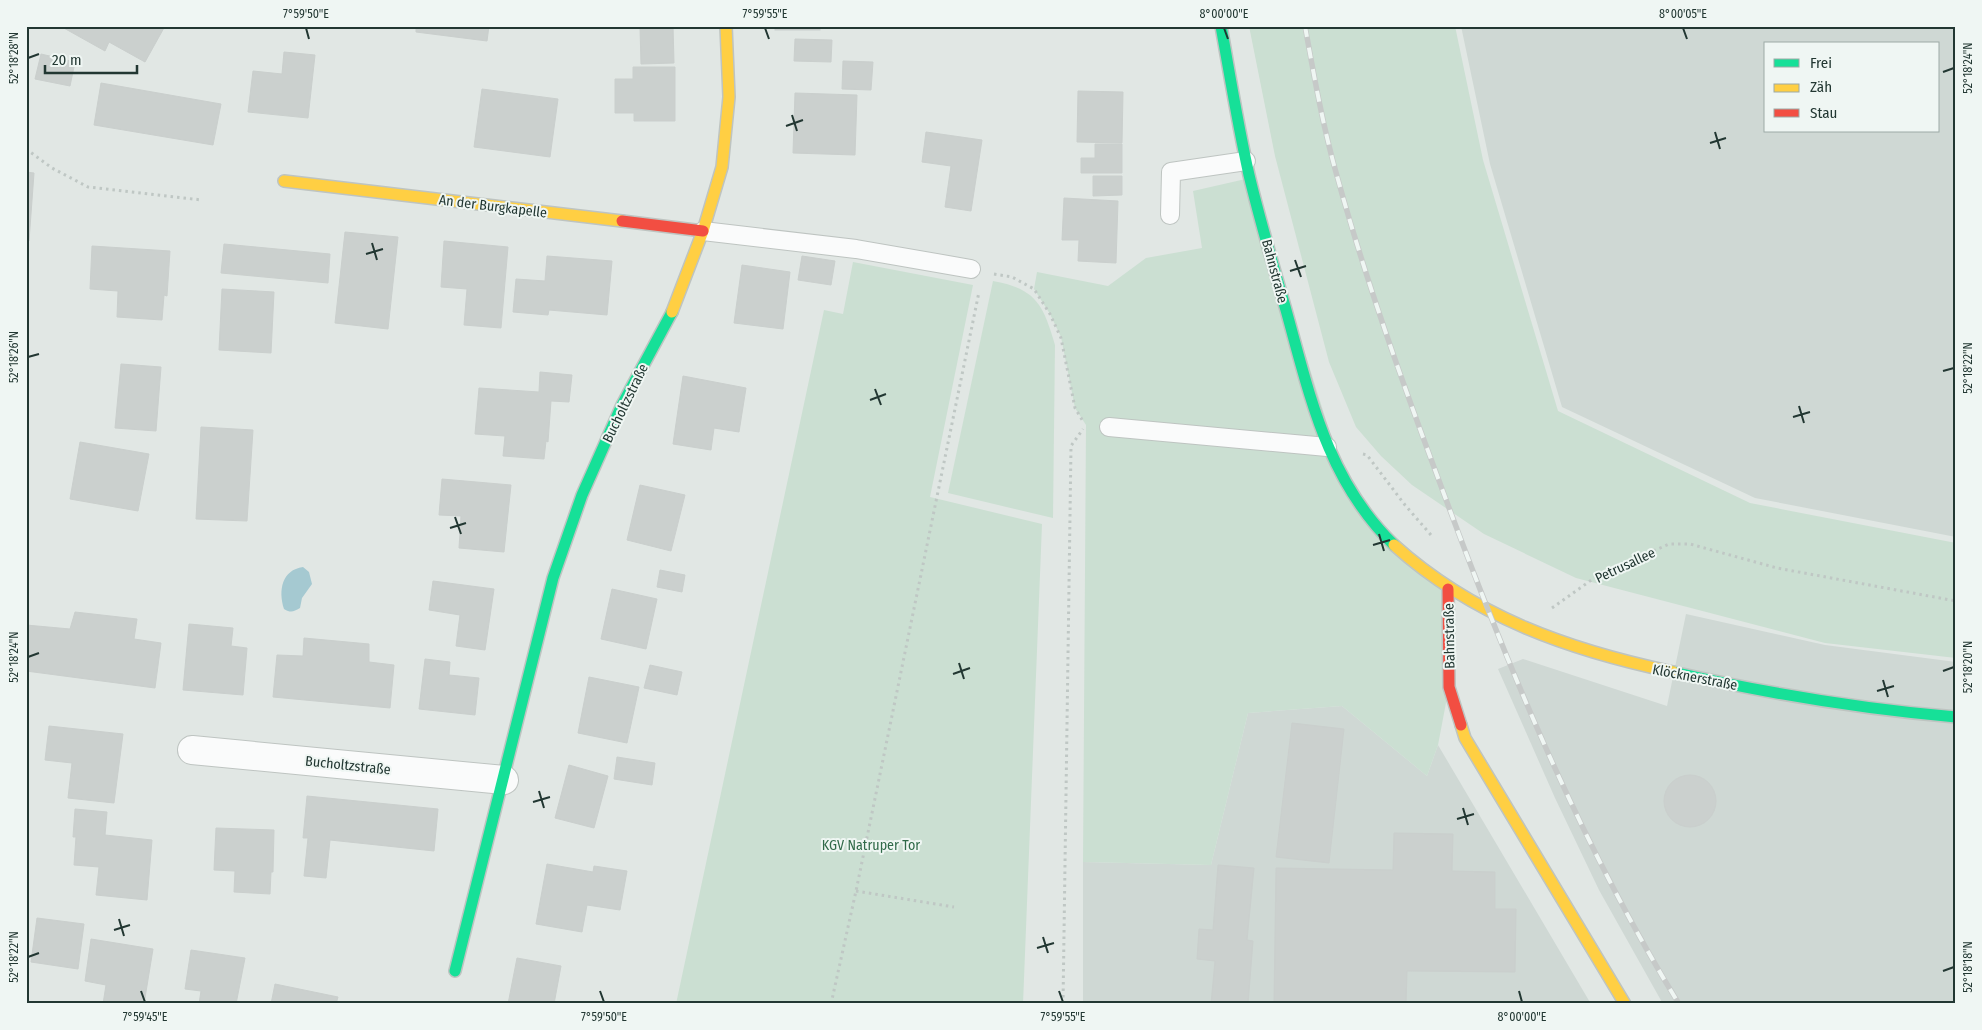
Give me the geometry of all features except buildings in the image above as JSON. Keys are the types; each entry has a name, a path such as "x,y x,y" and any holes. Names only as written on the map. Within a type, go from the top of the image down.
{"street":[{"name":"Bucholtzstraße","path":"455,971 553,578 582,495 622,405 677,303 722,167 729,97 726,26"},
{"name":"Bahnstraße","path":"1221,26 1246,161 1302,369 1327,447 1348,490 1377,529 1411,561 1448,589 1449,687 1465,738 1625,1004"},
{"name":"An der Burgkapelle","path":"284,181 702,231"},
{"name":"Klöcknerstraße","path":"1448,589 1490,613 1554,640 1655,670 1798,697 1956,717"},
{"name":"Bucholtzstraße","path":"192,750 504,780"}],"lane":[{"path":"1170,215 1170,172 1246,161"},
{"path":"702,231 856,249 977,270"},
{"path":"1110,428 1327,447"}],"path":[{"path":"26,149 52,168 88,187 202,200"},
{"path":"831,1004 856,891 977,270 1012,277 1034,289 1062,338 1075,408 1086,425 1071,446 1063,1004"},
{"path":"1327,447 1367,454 1405,505 1434,537"},
{"name":"Petrusallee","path":"1550,609 1597,576 1669,544 1690,544 1777,568 1956,601"},
{"path":"856,891 954,907"}],"shaded area":[{"path":"1461,26 1956,26 1956,537 1755,498 1562,407 1490,164"},
{"path":"1686,614 1825,645 1956,662 1956,1004 1663,1004 1599,890 1555,798 1498,669 1523,659 1667,706"},
{"path":"1342,706 1427,776 1438,745 1591,1004 1083,1004 1083,862 1211,865 1248,713"}],"green space":[{"path":"1249,26 1455,26 1483,160 1558,411 1750,503 1956,543 1956,658 1825,643 1576,578 1484,534 1412,485 1381,456 1356,427 1329,362 1275,156"},
{"path":"1250,178 1348,490 1448,589 1449,687 1438,745 1427,776 1342,706 1248,713 1211,865 1083,862 1086,425 1075,408 1061,337 1050,314 1034,289 1037,272 1108,286 1146,258 1202,248 1193,191"},
{"path":"29,241 26,577 26,243"},
{"name":"KGV Natruper Tor","path":"853,262 973,285 930,497 1042,524 1023,1004 676,1004 824,310 843,314"},
{"path":"993,281 1020,289 1036,301 1042,309 1055,345 1053,518 948,493"}],"water":[{"path":"303,567 309,572 312,584 302,598 300,608 288,611 284,609 282,602 283,582 290,572"}],"railway":[{"path":"1305,26 1327,139 1360,254 1399,371 1466,552 1519,685 1577,816 1643,943 1679,1004"}],"traffic: fast":[{"path":"1221,26 1249,175 1313,405 1337,465 1352,493 1371,520 1394,545"},
{"path":"455,971 553,578 582,495 622,405 672,312"},
{"path":"1673,672 1743,687 1814,699 1885,710 1956,717"}],"traffic: slow":[{"path":"672,312 703,231 722,167 729,97 726,26"},
{"path":"284,181 622,221"},
{"path":"1394,545 1425,570 1457,592 1490,611 1525,627 1597,653 1673,672"},
{"path":"1461,725 1465,738 1625,1004"}],"traffic: jam":[{"path":"622,221 703,231"},
{"path":"1448,589 1449,687 1461,725"}]}
